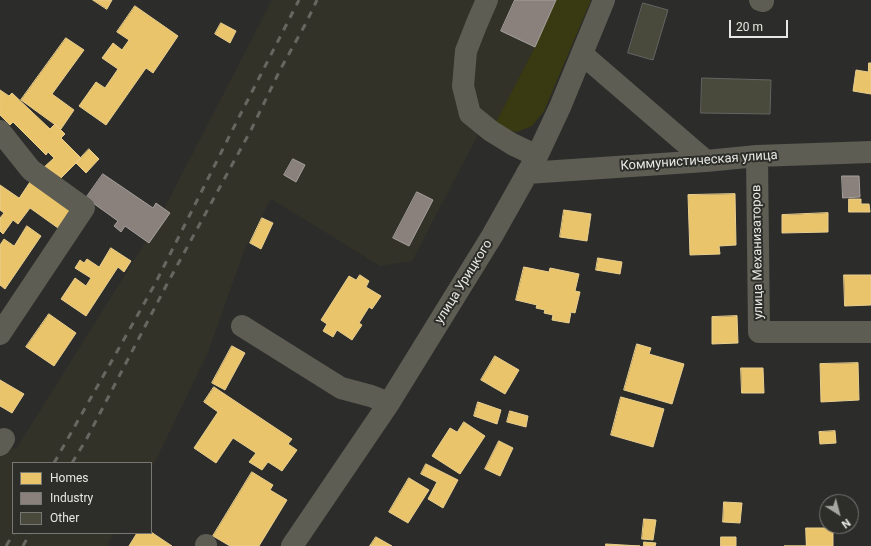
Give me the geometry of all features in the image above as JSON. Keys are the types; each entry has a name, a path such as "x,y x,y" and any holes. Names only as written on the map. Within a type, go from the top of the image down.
{"street":[{"path":"487,0 466,50 463,86 470,114 491,132 512,144 532,164"},
{"name":"улица Урицкого","path":"292,546 389,403 492,236 532,164 560,107 604,0"},
{"path":"582,54 706,162"},
{"path":"0,131 30,170 84,208 0,334"},
{"name":"Коммунистическая улица","path":"532,164 706,162 757,156 871,152"},
{"name":"улица Механизаторов","path":"757,156 759,332 871,332"},
{"path":"242,326 341,388 371,396 389,403"}],"shaded area":[{"path":"272,0 556,0 535,47 495,124 478,135 412,261 380,266 271,199 245,248 209,350 152,467 152,462 12,462 12,534 113,534 107,546 0,546 0,441 16,449 153,230"},
{"path":"556,0 591,0 544,111 532,126 517,132 504,129 495,124 535,47"}],"building: Homes":[{"path":"93,0 112,0 107,9"},
{"path":"135,6 178,36 153,73 146,68 106,125 79,106 96,82 105,88 118,69 102,58 113,43 122,50 129,40 117,32"},
{"path":"221,23 236,31 230,43 215,34"},
{"path":"66,38 84,50 52,94 74,110 61,129 21,100"},
{"path":"869,63 871,63 871,94 853,91 856,70 868,72"},
{"path":"0,90 9,96 12,93 50,129 55,124 65,134 61,138 81,158 56,183 42,169 54,158 48,152 46,155 13,122 10,125 0,115"},
{"path":"89,149 99,159 86,173 76,163"},
{"path":"33,178 73,206 58,228 30,208 18,224 13,220 3,234 0,231 0,218 4,213 0,210 0,185 19,198"},
{"path":"735,194 736,245 719,246 720,254 690,255 688,195"},
{"path":"849,199 861,199 861,204 869,204 870,212 849,212"},
{"path":"564,210 591,214 587,241 560,237"},
{"path":"828,213 828,232 782,233 782,215"},
{"path":"262,218 273,223 261,249 250,243"},
{"path":"27,226 41,236 5,289 0,285 0,245 4,239 14,246"},
{"path":"111,248 131,261 124,272 118,267 86,316 61,299 75,278 86,286 91,278 75,268 80,260 84,263 87,259 99,267"},
{"path":"598,258 622,262 620,274 596,270"},
{"path":"524,267 549,272 550,268 579,274 575,291 580,292 575,313 571,312 569,323 552,320 553,315 544,313 545,310 536,308 537,305 516,300"},
{"path":"360,275 369,281 366,287 381,296 372,309 369,307 359,323 362,325 352,340 337,330 333,337 323,331 327,324 321,320 349,276 356,280"},
{"path":"844,275 871,275 871,305 845,306"},
{"path":"49,314 76,333 54,366 26,347"},
{"path":"737,316 738,343 712,344 712,317"},
{"path":"637,344 651,348 649,354 684,364 672,404 624,390"},
{"path":"232,346 245,353 225,390 212,383"},
{"path":"495,356 519,370 505,394 481,380"},
{"path":"858,363 859,400 821,402 820,364"},
{"path":"741,368 763,368 764,393 742,393"},
{"path":"0,380 24,394 12,413 0,406"},
{"path":"214,387 292,439 288,444 297,450 282,471 268,462 262,470 249,462 256,453 233,438 216,463 194,448 218,412 204,402"},
{"path":"621,397 664,409 653,447 611,435"},
{"path":"478,402 501,410 497,424 474,416"},
{"path":"510,411 528,416 526,427 507,422"},
{"path":"464,422 485,436 460,474 432,456 450,428 457,432"},
{"path":"835,431 836,443 820,444 819,432"},
{"path":"499,441 513,448 500,476 485,469"},
{"path":"426,464 458,480 443,508 428,499 437,482 421,474"},
{"path":"252,472 273,485 270,490 287,500 259,546 230,546 213,536"},
{"path":"409,478 429,490 408,523 389,512"},
{"path":"724,502 742,503 740,523 723,522"},
{"path":"644,519 656,520 653,540 642,539"},
{"path":"806,528 819,528 819,534 833,534 833,546 806,546"},
{"path":"152,533 172,546 129,546 136,534 152,534"},
{"path":"376,537 392,546 370,546"},
{"path":"721,537 736,537 736,546 721,546"},
{"path":"644,542 656,543 655,546 644,546"},
{"path":"606,544 640,546 606,546"}],"building: Industry":[{"path":"515,0 556,0 535,47 501,31"},
{"path":"293,159 305,165 296,182 284,175"},
{"path":"103,174 153,208 156,203 170,213 149,243 125,226 121,232 114,226 118,221 86,198"},
{"path":"842,176 859,176 860,197 843,198"},
{"path":"417,192 433,200 409,246 393,238"}],"building: Other":[{"path":"643,3 668,10 653,60 628,53"},
{"path":"702,78 771,80 770,114 701,113"}],"railway":[{"path":"55,462 156,282 299,0"},
{"path":"73,462 86,440 166,286 251,130 280,70 317,0"},
{"path":"6,546 13,534"},
{"path":"23,546 29,534"}]}
